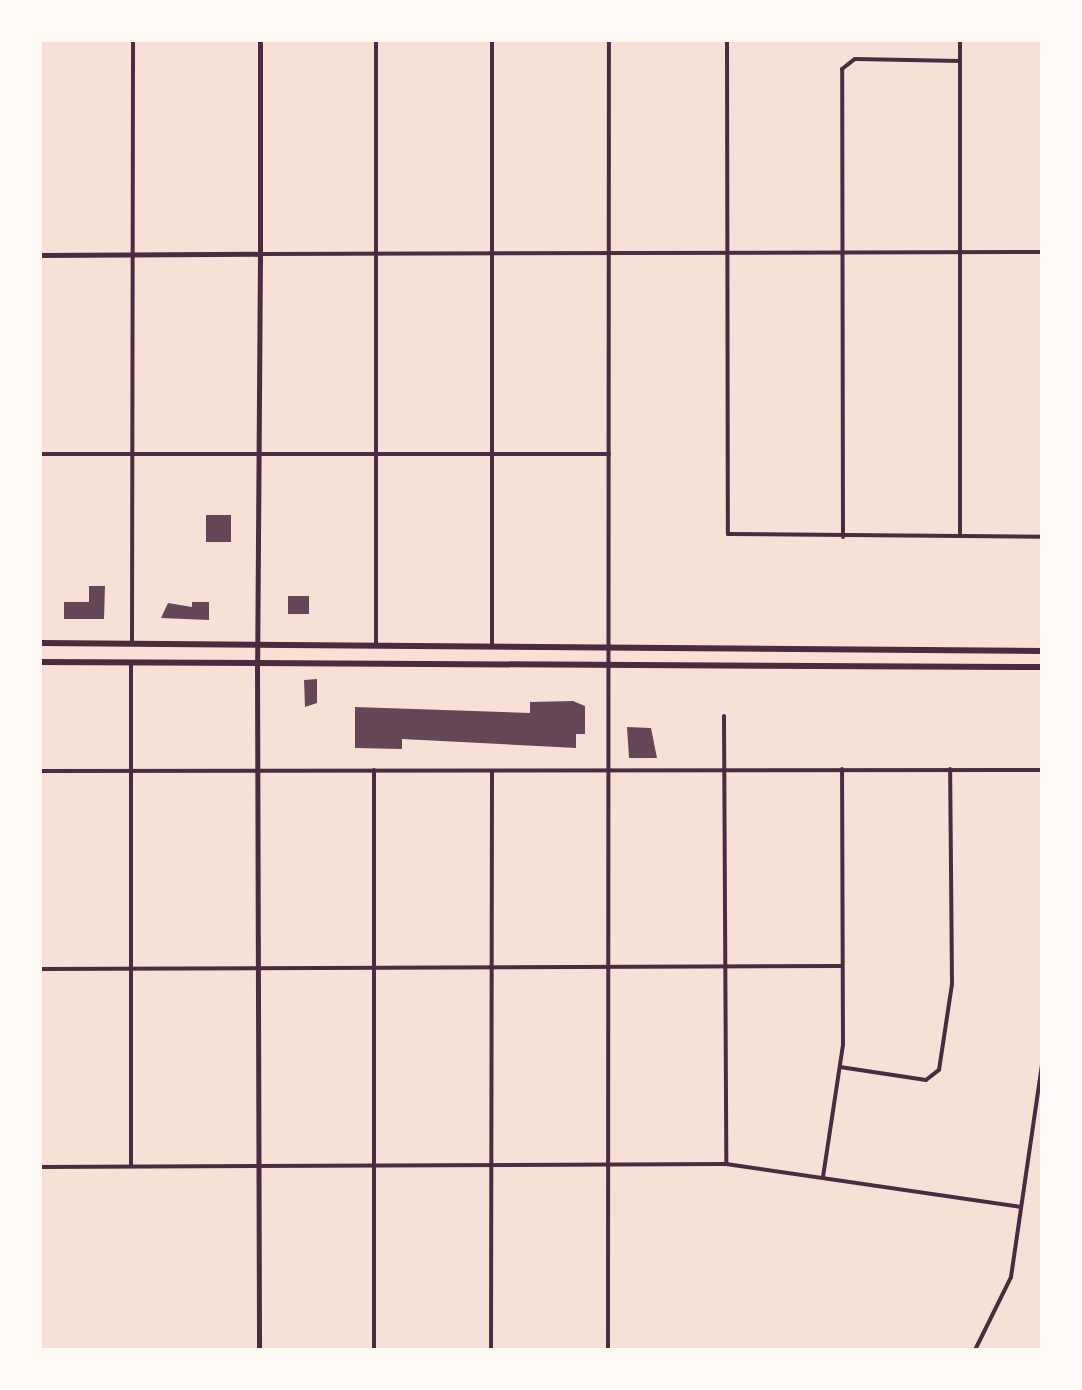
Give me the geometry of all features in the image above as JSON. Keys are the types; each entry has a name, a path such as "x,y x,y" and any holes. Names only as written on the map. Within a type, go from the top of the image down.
{"main road":[{"path":"40,643 1042,650"},
{"path":"40,662 1042,667"}],"street":[{"path":"132,643 133,40"},
{"path":"260,40 260,1350"},
{"path":"376,40 376,643"},
{"path":"492,40 492,644"},
{"path":"608,1350 610,40"},
{"path":"728,40 728,534 843,538 1042,536"},
{"path":"960,40 960,537"},
{"path":"843,538 846,62 960,61"},
{"path":"40,255 1042,252"},
{"path":"40,454 608,454"},
{"path":"131,662 131,1166"},
{"path":"724,716 726,1164"},
{"path":"823,1177 840,1067 842,769"},
{"path":"374,770 374,1350"},
{"path":"840,1067 926,1080 939,1070 952,984 950,770"},
{"path":"40,771 1042,770"},
{"path":"491,1350 492,771"},
{"path":"40,969 841,966"},
{"path":"975,1350 1011,1277 1042,1065"},
{"path":"40,1167 726,1164 1022,1207"}],"building":[{"path":"206,515 231,515 231,542 206,542"},
{"path":"89,586 105,586 104,619 64,619 64,602 89,602"},
{"path":"288,596 309,596 309,614 288,614"},
{"path":"192,602 209,602 209,620 161,618 168,603 192,607"},
{"path":"317,679 317,703 305,707 304,680"},
{"path":"573,701 585,706 585,734 576,734 576,748 402,739 402,749 355,748 355,707 530,713 530,702"},
{"path":"627,727 651,728 657,758 629,758"}]}
